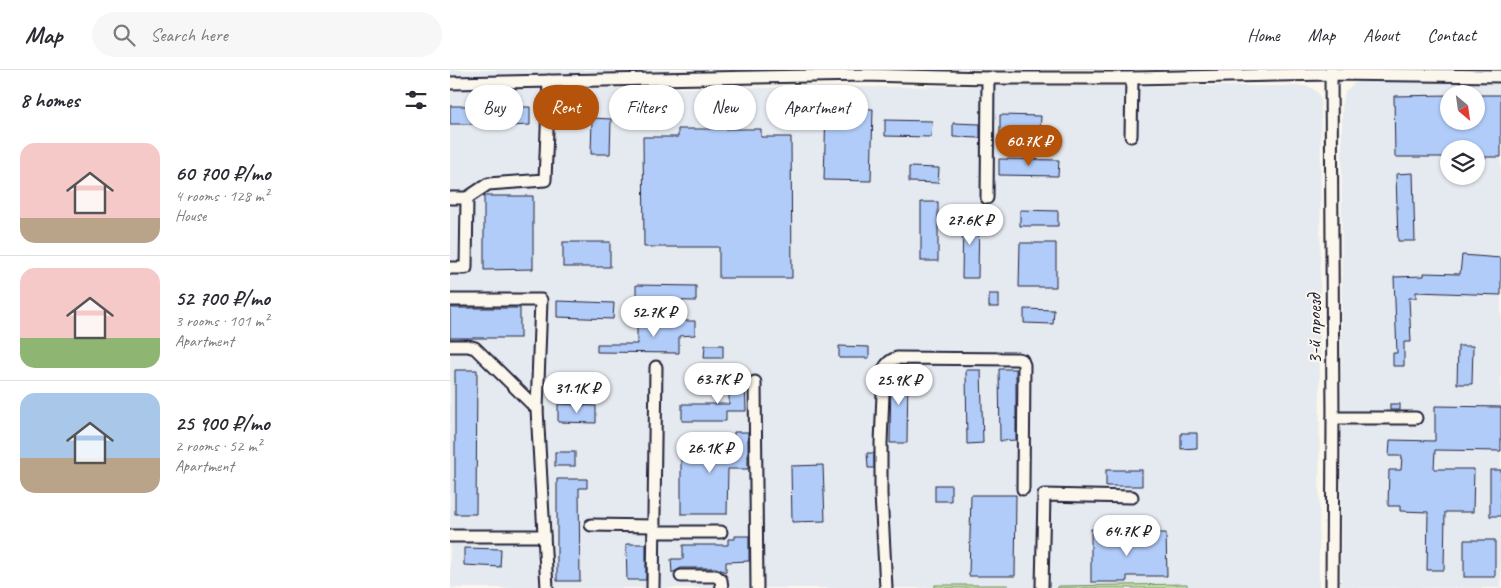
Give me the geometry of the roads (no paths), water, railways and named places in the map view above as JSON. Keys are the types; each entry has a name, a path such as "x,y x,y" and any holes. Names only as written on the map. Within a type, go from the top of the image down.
{"street":[{"path":"450,83 864,75 988,78 1132,78 1330,72 1501,76"},
{"name":"3-й проезд","path":"1330,72 1333,418 1332,588"},
{"path":"987,198 988,78"},
{"path":"1130,136 1132,78"},
{"path":"450,198 467,198 488,184 545,180 549,81"},
{"path":"450,268 466,268 467,198"},
{"path":"450,300 542,300 538,409 547,588"},
{"path":"450,346 475,348 538,409"},
{"path":"886,588 881,494 881,443 884,369 891,360 897,358 1017,358 1022,360 1024,364 1023,489"},
{"path":"653,588 656,367"},
{"path":"755,382 756,588"},
{"path":"1333,418 1416,418"},
{"path":"1042,588 1044,495 1132,497"},
{"path":"591,525 721,532"},
{"path":"450,536 544,536"},
{"path":"690,588 686,576 716,576 721,580 722,588"}]}
